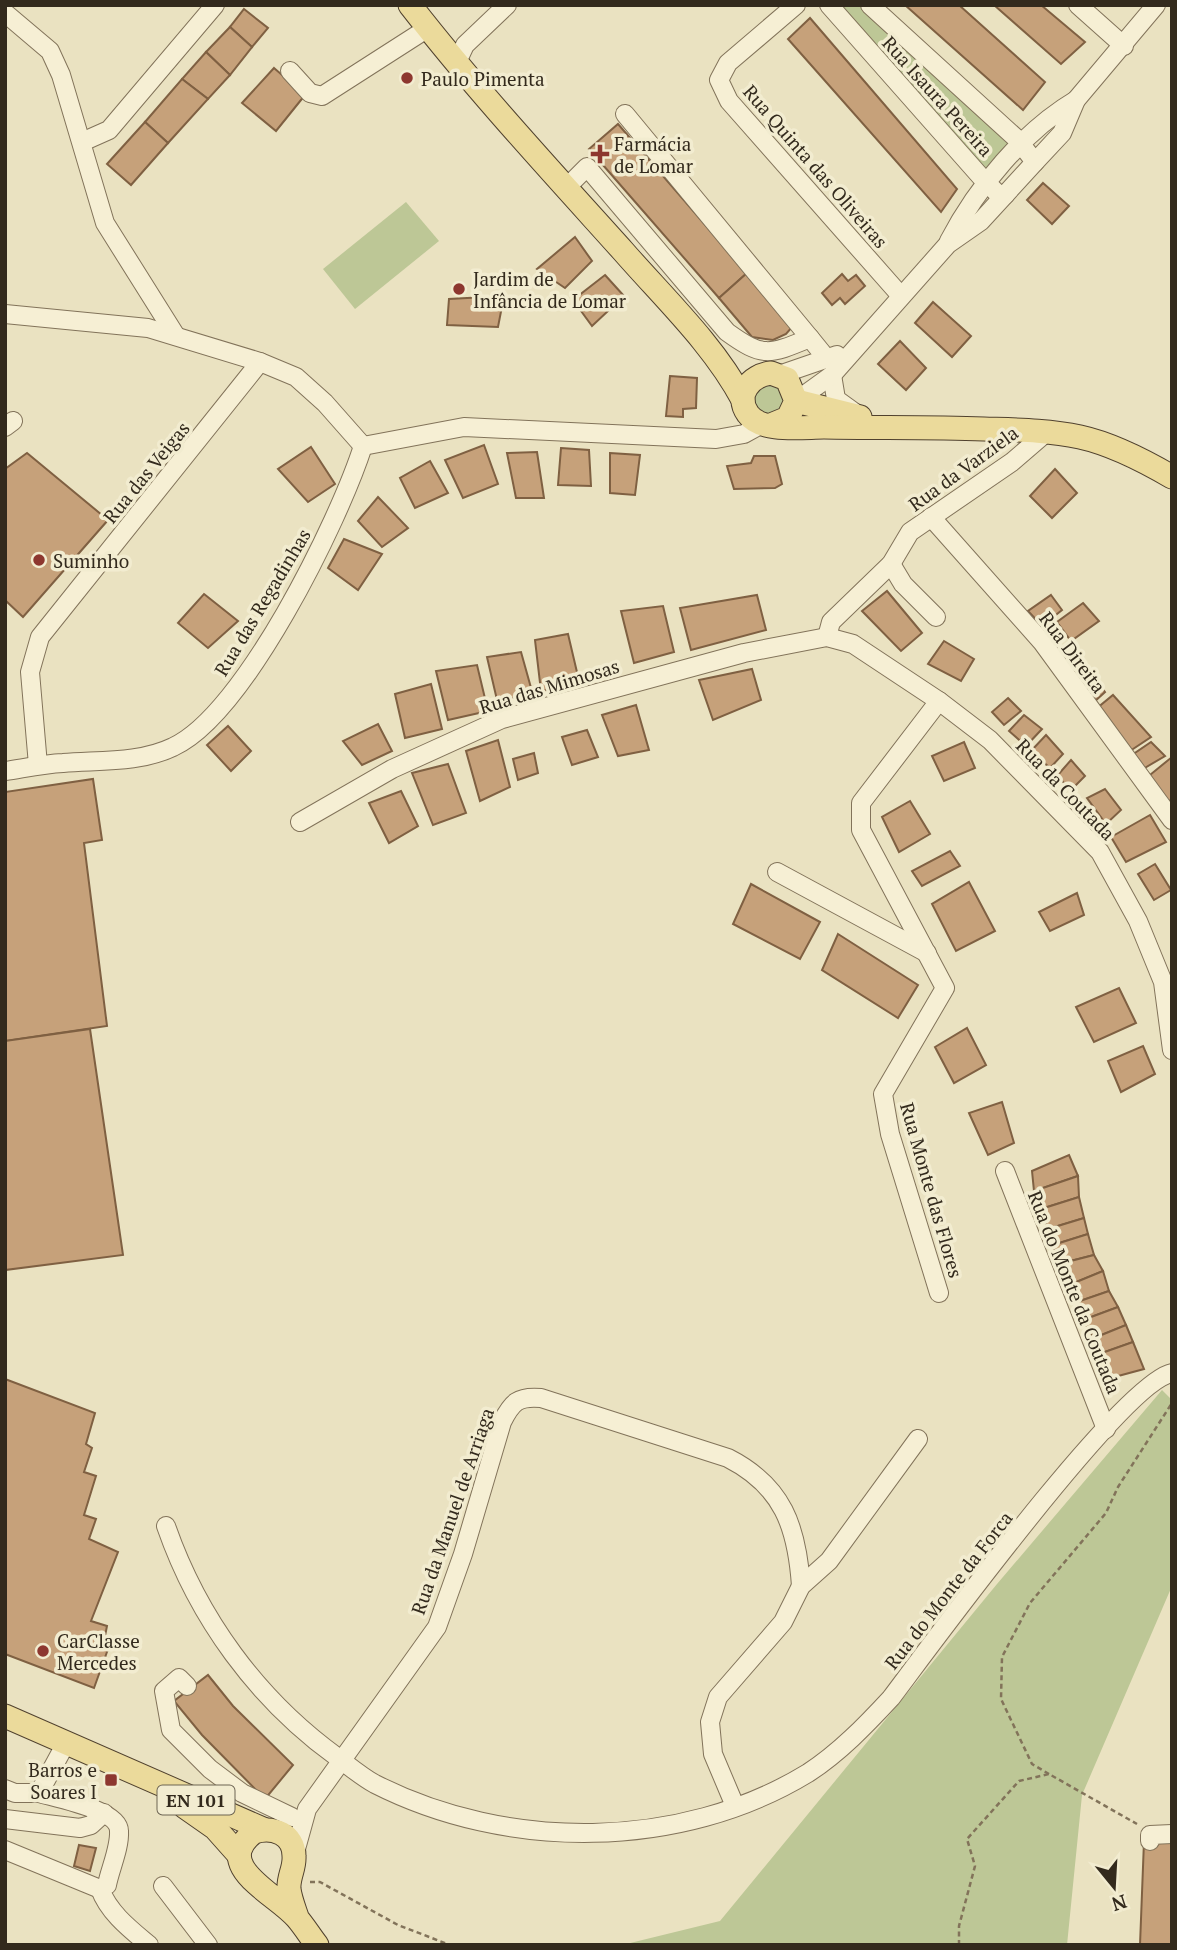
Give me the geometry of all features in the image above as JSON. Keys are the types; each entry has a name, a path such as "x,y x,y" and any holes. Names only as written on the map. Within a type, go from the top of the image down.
{"main road":[{"path":"410,5 566,188 679,314 734,383 754,421 767,425 1048,431 1109,445 1172,477"},
{"path":"679,314 723,352 791,385 796,401 788,418 767,425"},
{"path":"743,404 751,380 770,374"},
{"path":"796,401 916,427"},
{"name":"EN 101","path":"5,1716 131,1769 226,1815 284,1821"},
{"name":"EN 101","path":"131,1769 215,1828 239,1855 244,1872 297,1917 317,1945"},
{"name":"EN 101","path":"239,1855 246,1838 284,1821"},
{"name":"EN 101","path":"284,1821 285,1835 292,1844 291,1870 297,1917"},
{"path":"258,1882 275,1882 291,1870"}],"street":[{"path":"82,142 109,130 212,13 215,5"},
{"path":"457,62 465,45 507,5"},
{"name":"Rua Quinta das Oliveiras","path":"796,5 728,63 719,80 729,102 901,296"},
{"name":"Rua Isaura Pereira","path":"829,5 987,183 1005,195"},
{"name":"Rua Isaura Pereira","path":"870,5 1022,144 1035,162"},
{"path":"1077,5 1124,46"},
{"path":"948,244 965,210 987,183 1050,116 1076,100 1156,5"},
{"path":"5,13 50,51 82,142 105,223 176,336"},
{"path":"290,71 310,93 322,96 428,28"},
{"path":"796,401 853,348 948,244 981,221 1062,133 1076,100"},
{"path":"625,114 810,338 830,367 836,398 867,418"},
{"path":"566,188 587,167 727,332 753,351 775,351 810,338"},
{"path":"5,314 148,328 260,362 296,377 325,403 363,446 464,427 688,435 716,439 767,425"},
{"name":"Rua das Veigas","path":"38,765 30,672 40,637 260,362"},
{"path":"770,374 830,367"},
{"path":"688,435 715,431 732,424 743,404"},
{"name":"Rua da Varziela","path":"827,637 831,622 891,564 910,532 1012,462 1048,431"},
{"name":"Rua das Regadinhas","path":"5,771 38,765 127,759 172,748 204,728 233,692 310,569 351,485 363,446"},
{"name":"Rua Direita","path":"931,517 1042,642 1172,820"},
{"path":"891,564 903,584 936,617"},
{"name":"Rua da Coutada","path":"827,637 853,644 939,701 990,740 1100,852 1168,980 1172,1050"},
{"name":"Rua das Mimosas","path":"300,822 392,769 502,719 744,653 827,637"},
{"name":"Rua Monte das Flores","path":"939,701 861,803 862,830 945,988 883,1094 890,1134 939,1293"},
{"path":"777,872 927,953"},
{"name":"Rua do Monte da Coutada","path":"1005,1171 1106,1429"},
{"name":"Rua do Monte da Forca","path":"166,1526 187,1579 214,1627 252,1680 310,1737 373,1784 431,1808 478,1823 533,1832 602,1831 665,1825 735,1806 808,1772 860,1732 891,1698 1064,1475 1141,1391 1172,1373"},
{"name":"Rua da Manuel de Arriaga","path":"291,1870 284,1821 341,1760 437,1627 463,1554 502,1422 511,1404 522,1397 541,1398 728,1458 749,1469 769,1486 783,1508 799,1547 801,1586"},
{"path":"735,1806 713,1754 710,1722 718,1697 782,1622 801,1586 829,1561 918,1439"},
{"path":"187,1686 179,1678 164,1691 171,1730 210,1769 284,1821"},
{"path":"39,1793 65,1743"},
{"path":"5,1789 15,1793 39,1793 104,1813 115,1821 119,1830 107,1885 100,1889"},
{"path":"5,1819 80,1828 99,1820 104,1813"},
{"path":"1150,1838 1172,1834"},
{"path":"5,1850 100,1889 105,1902 149,1945"},
{"path":"163,1886 208,1945"}],"path":[{"path":"1150,1838 1126,1816 1032,1764 1001,1699 1002,1657 1039,1591 1107,1513 1118,1487 1172,1404"},
{"path":"959,1945 959,1926 975,1867 967,1839 1019,1781 1049,1774"},
{"path":"291,1870 320,1882 398,1925 450,1945"}],"green space":[{"path":"837,5 862,5 1009,143 984,170"},
{"path":"406,202 439,241 355,309 323,269"},
{"path":"777,384 785,392 783,409 770,416 756,410 753,395 760,385"},
{"path":"1162,1390 1172,1400 1172,1586 1082,1795 1067,1945 622,1945 720,1921 997,1584"}],"building":[{"path":"905,5 959,5 1045,82 1023,110"},
{"path":"994,5 1041,5 1085,42 1061,64"},
{"path":"244,9 268,28 252,47 230,27"},
{"path":"810,18 957,189 941,212 788,39"},
{"path":"230,27 252,47 230,75 206,52"},
{"path":"206,52 230,75 208,99 182,79"},
{"path":"274,68 305,95 276,131 242,103"},
{"path":"182,79 208,99 168,143 145,122"},
{"path":"145,122 168,143 131,185 107,164"},
{"path":"618,124 747,273 719,298 589,149"},
{"path":"1043,183 1069,206 1052,224 1027,200"},
{"path":"575,237 592,261 565,288 537,269"},
{"path":"747,273 793,326 786,334 773,340 752,337 719,298"},
{"path":"842,274 848,281 856,275 865,286 845,304 840,298 832,305 822,293"},
{"path":"605,275 624,296 592,326 573,300"},
{"path":"504,296 498,327 447,325 449,299"},
{"path":"933,302 971,336 952,357 915,323"},
{"path":"900,341 926,368 906,390 878,364"},
{"path":"670,376 697,378 696,408 683,409 683,417 666,416"},
{"path":"484,445 498,484 463,498 445,460"},
{"path":"311,447 335,484 308,502 278,469"},
{"path":"561,448 589,450 591,486 558,485"},
{"path":"537,452 544,498 516,498 507,453"},
{"name":"Suminho","path":"27,453 108,520 23,617 5,600 5,469"},
{"path":"610,453 640,455 635,495 610,493"},
{"path":"754,456 775,456 782,484 775,488 734,489 727,466 751,463"},
{"path":"430,461 448,493 415,508 400,478"},
{"path":"1055,469 1077,493 1052,518 1030,496"},
{"path":"378,497 408,528 382,547 358,521"},
{"path":"344,539 382,554 358,590 328,568"},
{"path":"887,591 922,633 901,651 862,611"},
{"path":"204,594 238,621 208,648 178,623"},
{"path":"757,595 766,630 691,650 680,608"},
{"path":"1051,595 1062,610 1042,626 1028,611"},
{"path":"1083,603 1099,621 1071,641 1057,622"},
{"path":"663,606 674,652 634,663 621,611"},
{"path":"568,634 580,685 541,691 535,640"},
{"path":"944,641 974,659 961,681 928,664"},
{"path":"1072,647 1105,692 1094,702 1060,656"},
{"path":"521,652 533,695 497,700 487,657"},
{"path":"477,665 488,711 448,720 436,671"},
{"path":"752,669 761,700 713,720 699,680"},
{"path":"431,684 442,729 405,738 395,694"},
{"path":"1113,695 1151,737 1130,751 1096,709"},
{"path":"1008,698 1021,711 1004,725 992,712"},
{"path":"636,705 649,750 618,756 602,715"},
{"path":"1024,715 1042,729 1026,746 1009,731"},
{"path":"378,724 392,751 362,765 343,741"},
{"path":"228,726 251,751 231,771 207,745"},
{"path":"587,730 598,757 572,765 562,737"},
{"path":"1046,735 1063,754 1050,768 1031,751"},
{"path":"498,740 510,787 480,801 466,751"},
{"path":"964,742 975,768 944,781 932,756"},
{"path":"1151,742 1165,756 1143,769 1132,755"},
{"path":"534,753 538,773 518,780 513,759"},
{"path":"1172,757 1172,799 1166,803 1145,779"},
{"path":"1071,760 1085,776 1071,790 1057,776"},
{"path":"448,764 466,813 433,825 412,773"},
{"path":"93,779 102,840 84,843 107,1026 5,1041 5,792"},
{"path":"1105,789 1121,810 1106,824 1087,798"},
{"path":"401,791 418,826 389,843 369,803"},
{"path":"910,801 930,834 899,852 882,817"},
{"path":"1150,815 1166,842 1126,862 1111,837"},
{"path":"950,851 960,866 922,886 912,871"},
{"path":"1155,864 1171,890 1154,900 1138,874"},
{"path":"969,882 995,931 956,951 932,904"},
{"path":"751,884 820,922 800,959 733,924"},
{"path":"1077,893 1084,915 1050,931 1039,912"},
{"path":"838,934 918,985 898,1018 822,970"},
{"path":"1119,988 1136,1023 1094,1042 1076,1007"},
{"path":"967,1028 986,1065 954,1083 935,1047"},
{"path":"90,1029 123,1255 5,1270 5,1041"},
{"path":"1143,1046 1155,1074 1121,1092 1108,1061"},
{"path":"1002,1102 1014,1143 988,1155 969,1113"},
{"path":"1069,1155 1078,1176 1034,1191 1032,1171"},
{"path":"1078,1176 1079,1197 1041,1209 1034,1191"},
{"path":"1079,1197 1084,1218 1048,1229 1041,1209"},
{"path":"1084,1218 1088,1234 1053,1245 1048,1229"},
{"path":"1088,1234 1094,1255 1059,1264 1053,1245"},
{"path":"1094,1255 1103,1271 1069,1285 1059,1264"},
{"path":"1103,1271 1109,1291 1077,1302 1069,1285"},
{"path":"1109,1291 1118,1307 1083,1320 1077,1302"},
{"path":"1118,1307 1126,1325 1094,1338 1083,1320"},
{"path":"1126,1325 1133,1342 1099,1354 1094,1338"},
{"path":"1133,1342 1144,1369 1107,1379 1099,1354"},
{"path":"5,1379 95,1413 86,1444 92,1448 84,1472 96,1476 84,1515 96,1519 89,1539 118,1552 91,1621 107,1626 105,1636 112,1638 94,1688 5,1654"},
{"path":"208,1675 233,1706 293,1765 265,1799 202,1735 174,1701"},
{"path":"1172,1839 1172,1945 1140,1945 1144,1841"},
{"path":"79,1845 96,1848 90,1871 74,1866"}],"place":[{"name":"Paulo Pimenta","path":"407,78"},
{"name":"Farmácia de Lomar","path":"600,154"},
{"name":"Jardim de Infância de Lomar","path":"459,289"},
{"name":"Suminho","path":"39,560"},
{"name":"CarClasse Mercedes","path":"43,1651"},
{"name":"Barros e Soares I","path":"111,1780"}]}
